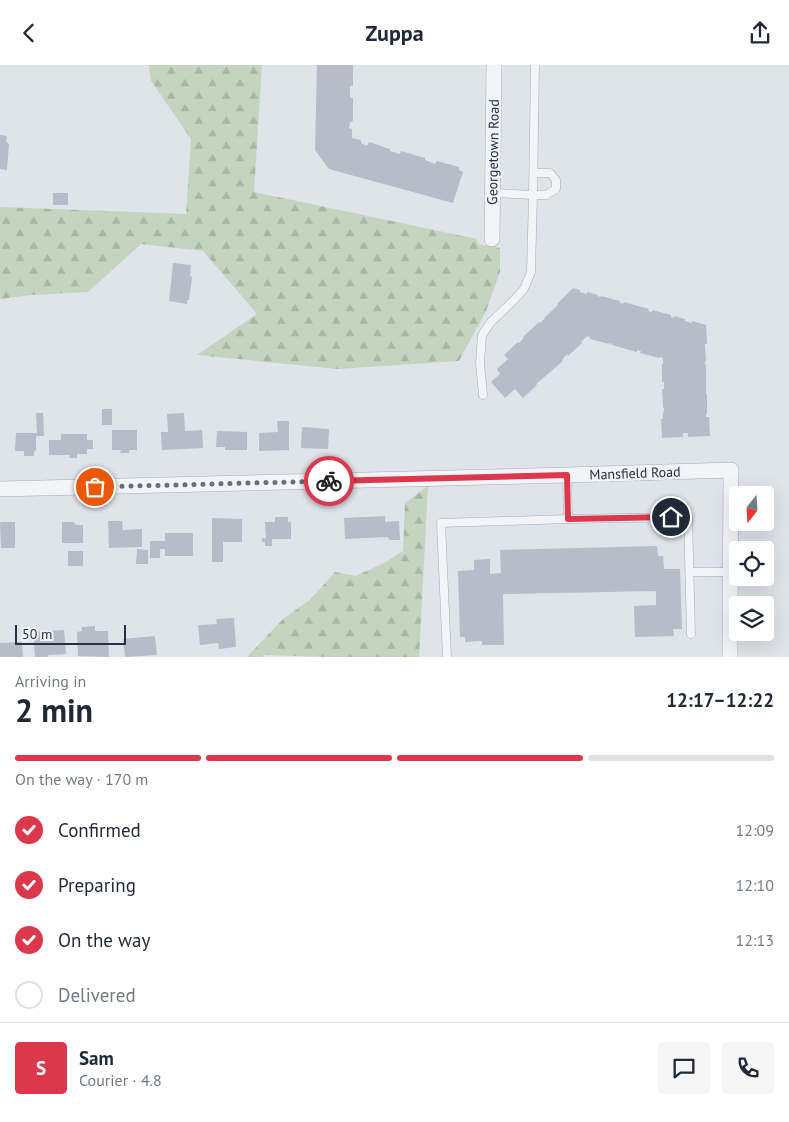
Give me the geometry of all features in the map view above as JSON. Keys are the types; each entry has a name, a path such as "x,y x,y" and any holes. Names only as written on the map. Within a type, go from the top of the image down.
{"street":[{"name":"Georgetown Road","path":"492,239 494,65"},
{"name":"Mansfield Road","path":"0,489 731,470 730,541"},
{"path":"730,586 730,657"}],"lane":[{"path":"483,395 480,363 482,335 491,322 524,289 532,272 535,65"},
{"path":"493,193 546,195 556,189 556,180 550,173 534,173"},
{"path":"567,475 568,519"},
{"path":"447,657 441,523 688,517 691,634"},
{"path":"690,573 729,572"}],"green space":[{"path":"149,65 262,65 254,192 477,239 478,244 500,248 500,272 486,311 459,361 338,369 197,355 257,314 203,251 141,244 88,292 0,299 0,207 186,214 191,139 151,81"},
{"path":"428,486 419,657 264,655 263,657 247,657 283,619 311,599 335,572 356,576 384,563 403,551 405,503"}],"building":[{"path":"317,65 353,65 353,86 350,86 350,97 353,98 353,120 350,122 349,128 352,129 352,138 361,140 361,143 367,146 369,142 400,154 401,151 425,158 425,160 435,164 437,161 459,167 459,170 463,172 453,203 329,169 315,150"},
{"path":"0,135 7,136 6,142 9,144 7,170 0,169"},
{"path":"53,193 68,193 68,205 53,205"},
{"path":"173,263 191,265 190,276 192,277 187,304 169,301"},
{"path":"573,288 587,294 587,292 620,301 623,304 624,302 649,309 648,311 652,312 652,310 671,315 674,318 674,316 685,319 685,321 692,323 692,321 706,325 706,417 709,417 710,436 688,437 688,433 683,433 683,437 662,438 661,419 663,419 664,412 662,389 664,389 664,382 662,382 663,358 590,339 587,336 582,343 568,356 567,354 563,361 523,398 515,389 505,398 491,382 500,374 497,369 508,359 504,355 540,323"},
{"path":"102,409 112,409 112,425 102,425"},
{"path":"36,413 43,413 44,436 36,436 34,456 24,456 24,451 15,451 16,433 37,433"},
{"path":"184,413 185,431 202,430 203,448 162,450 161,432 168,432 167,414"},
{"path":"277,421 289,421 289,450 259,451 259,433 278,432"},
{"path":"302,427 329,429 328,449 301,448"},
{"path":"112,430 137,430 137,450 129,450 129,453 120,453 121,450 112,450"},
{"path":"217,431 247,432 247,450 225,450 225,447 216,447"},
{"path":"61,434 87,434 87,440 93,440 93,449 87,449 87,454 77,454 77,458 69,458 70,455 49,455 49,440 61,440"},
{"path":"385,516 385,522 399,521 400,540 389,540 388,537 345,539 344,518"},
{"path":"275,517 288,517 288,522 291,522 291,539 272,539 272,546 265,546 262,538 266,538 265,522 275,522"},
{"path":"212,518 242,519 242,542 223,542 223,562 212,562"},
{"path":"108,521 122,521 123,530 142,529 142,547 109,548"},
{"path":"1,522 15,522 15,548 1,548"},
{"path":"62,522 74,522 76,525 83,525 83,543 62,543"},
{"path":"165,533 193,533 193,556 165,556 165,549 160,549 160,558 150,558 150,541 165,541"},
{"path":"657,546 658,556 663,556 664,569 680,569 682,629 673,629 674,636 635,637 634,606 656,605 656,591 503,594 504,645 482,645 482,641 465,642 465,637 460,637 458,571 474,570 474,560 490,559 490,574 501,573 500,550"},
{"path":"137,549 148,550 148,564 136,564"},
{"path":"68,551 83,551 83,566 68,566"},
{"path":"234,618 236,647 219,649 218,643 200,645 198,625 217,624 216,619"},
{"path":"95,626 95,631 108,631 109,657 78,656 77,632 82,631 82,627"},
{"path":"64,630 66,654 35,657 33,632"},
{"path":"154,636 157,655 125,657 123,639"},
{"path":"22,642 23,657 0,657 0,643"}],"way so far":[{"path":"95,487 329,481"}],"route":[{"path":"329,481 567,475 568,519 671,517"}]}
